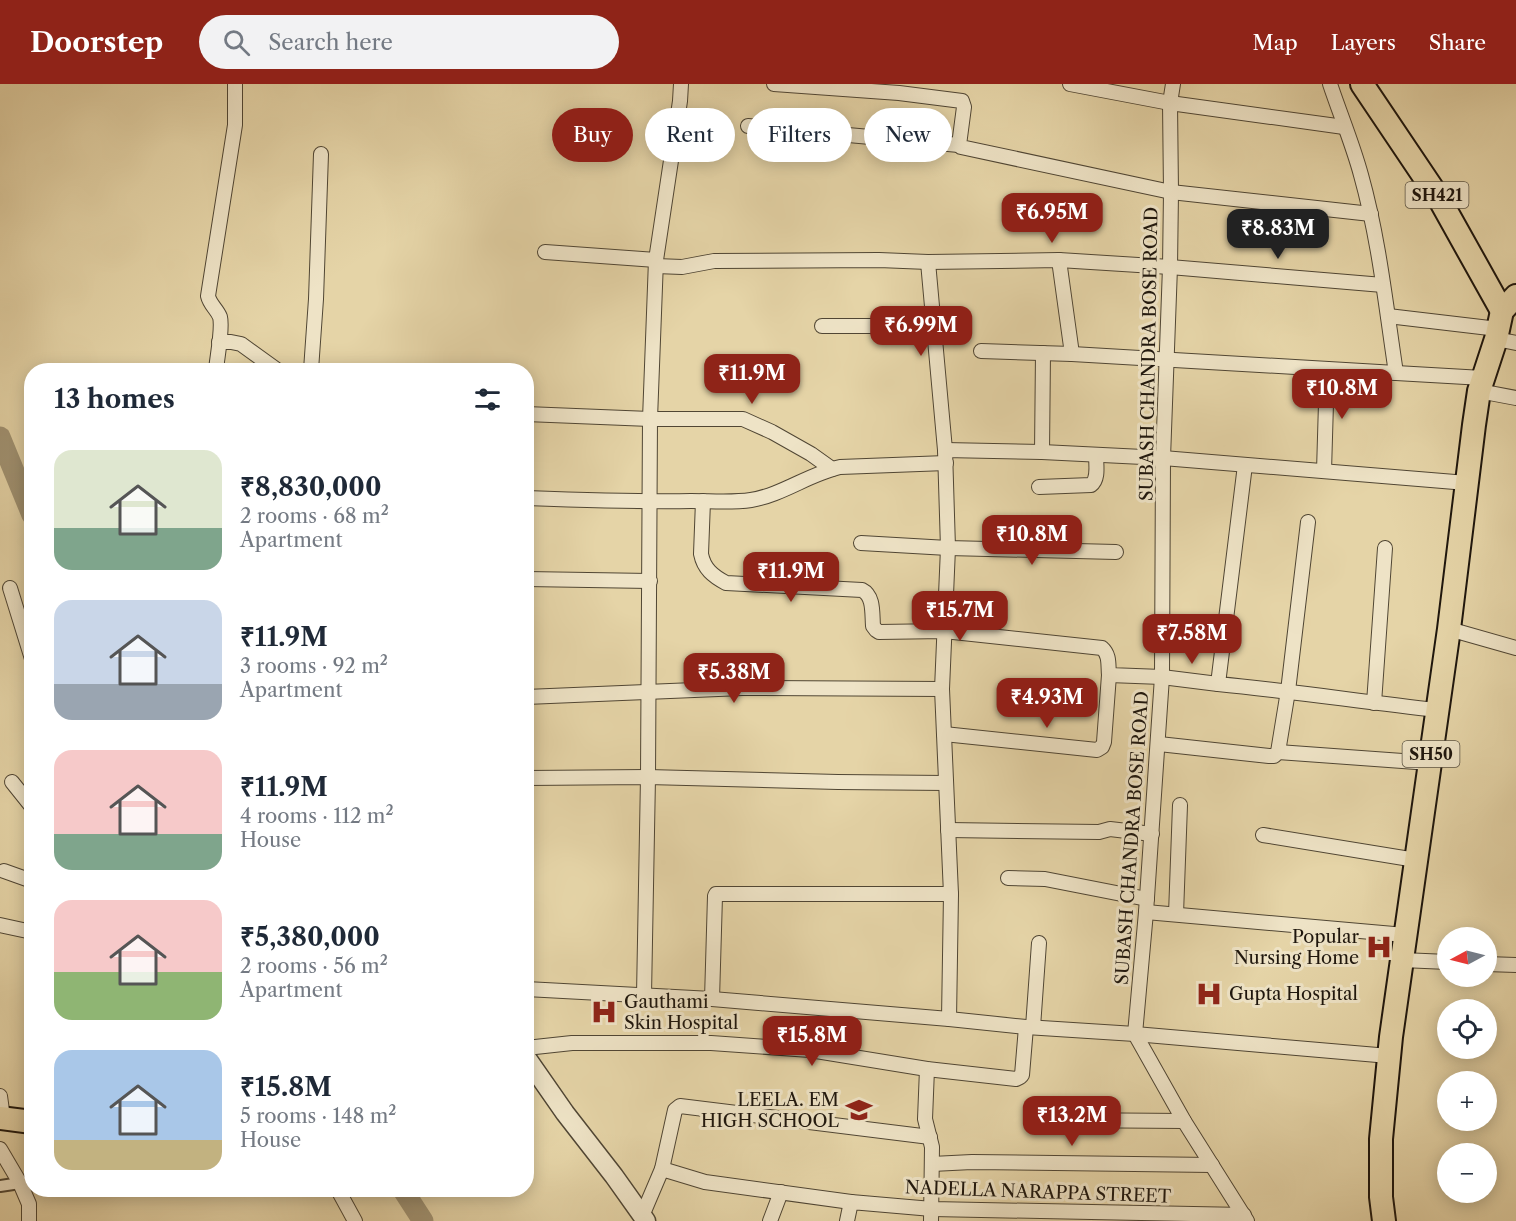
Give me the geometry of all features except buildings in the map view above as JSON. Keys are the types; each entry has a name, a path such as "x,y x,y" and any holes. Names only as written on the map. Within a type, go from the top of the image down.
{"main road":[{"name":"SH421","path":"1367,86 1440,200 1506,324"},
{"name":"SH50","path":"1384,1221 1381,1197 1380,1139 1405,935 1481,385 1506,324"},
{"path":"1,1111 24,1119"}],"street":[{"path":"217,363 221,326 219,316 209,302 208,296 234,125 235,84"},
{"path":"644,995 649,691 650,419 656,263 681,84"},
{"path":"774,84 899,88 962,101 964,107 959,145"},
{"path":"1070,84 1170,103 1344,127"},
{"name":"SUBASH CHANDRA BOSE ROAD","path":"1135,1034 1159,744 1162,677 1164,458 1170,267 1170,103 1173,84"},
{"path":"1330,84 1361,173 1371,214 1396,373"},
{"path":"852,135 959,145 1171,192 1371,214"},
{"path":"311,363 321,154"},
{"path":"545,252 682,267 714,261 1059,260 1383,285"},
{"path":"1059,260 1072,354"},
{"path":"928,262 945,457 948,548 942,689 951,894 949,1018"},
{"path":"1388,316 1506,324"},
{"path":"822,327 934,327"},
{"path":"219,342 241,344 267,363"},
{"path":"981,351 1168,359 1396,373 1481,385 1516,398"},
{"path":"1042,452 1043,353"},
{"path":"1324,471 1327,369"},
{"path":"534,414 650,419 743,419 792,444 832,469"},
{"path":"534,498 650,502 747,501 766,497 792,484 840,467 945,457 1042,452 1164,458 1467,483"},
{"path":"1039,487 1091,485 1096,480 1096,455"},
{"path":"1218,684 1245,465"},
{"path":"703,501 701,554 706,568 714,577 726,583 862,590 870,596 873,626 879,632 944,631 1102,648 1108,656 1109,675 1104,742 1097,750 944,734"},
{"path":"1159,744 1269,756 1274,756 1278,752 1288,691 1308,522"},
{"path":"861,543 948,548 1116,552"},
{"path":"1374,703 1385,548"},
{"path":"534,579 650,581"},
{"path":"10,588 24,633"},
{"path":"1449,629 1516,648"},
{"path":"1109,675 1162,677 1437,710"},
{"path":"534,698 742,687 942,689"},
{"path":"1278,752 1430,763"},
{"path":"534,778 648,777 946,783"},
{"path":"12,782 24,797"},
{"path":"1176,914 1180,806"},
{"path":"948,830 1099,832 1110,829 1152,834"},
{"path":"1263,835 1416,860"},
{"path":"4,871 24,878"},
{"path":"1008,878 1045,879 1176,914 1405,935"},
{"path":"712,999 714,896 717,894 951,894"},
{"path":"0,925 24,930"},
{"path":"534,1047 572,1043 711,1043 810,1050 927,1069 1016,1078 1022,1075 1030,1027 1039,943"},
{"path":"1402,960 1437,962"},
{"path":"1497,964 1516,965"},
{"path":"534,989 712,999 1389,1056"},
{"path":"1135,1034 1184,1121 1245,1218"},
{"path":"534,1068 644,1219"},
{"path":"927,1069 925,1119 932,1147 932,1215"},
{"path":"644,1219 662,1169 675,1110 680,1106 930,1137"},
{"path":"1057,1120 1184,1121"},
{"path":"0,1149 24,1192"},
{"name":"NADELLA NARAPPA STREET","path":"932,1164 972,1162 1212,1165"},
{"name":"NADELLA NARAPPA STREET","path":"662,1169 705,1182 932,1215 1245,1218"},
{"path":"0,1186 20,1183"},
{"path":"770,1221 781,1192"},
{"path":"26,1197 29,1204 29,1221"},
{"path":"342,1197 355,1221"},
{"path":"846,1221 851,1202"}],"waterway":[{"path":"0,437 24,496"},
{"path":"408,1197 423,1221"}],"place":[{"name":"Popular Nursing Home","path":"1379,947"},
{"name":"Gupta Hospital","path":"1209,994"},
{"name":"Gauthami Skin Hospital","path":"604,1012"},
{"name":"LEELA. EM HIGH SCHOOL","path":"859,1110"}]}
